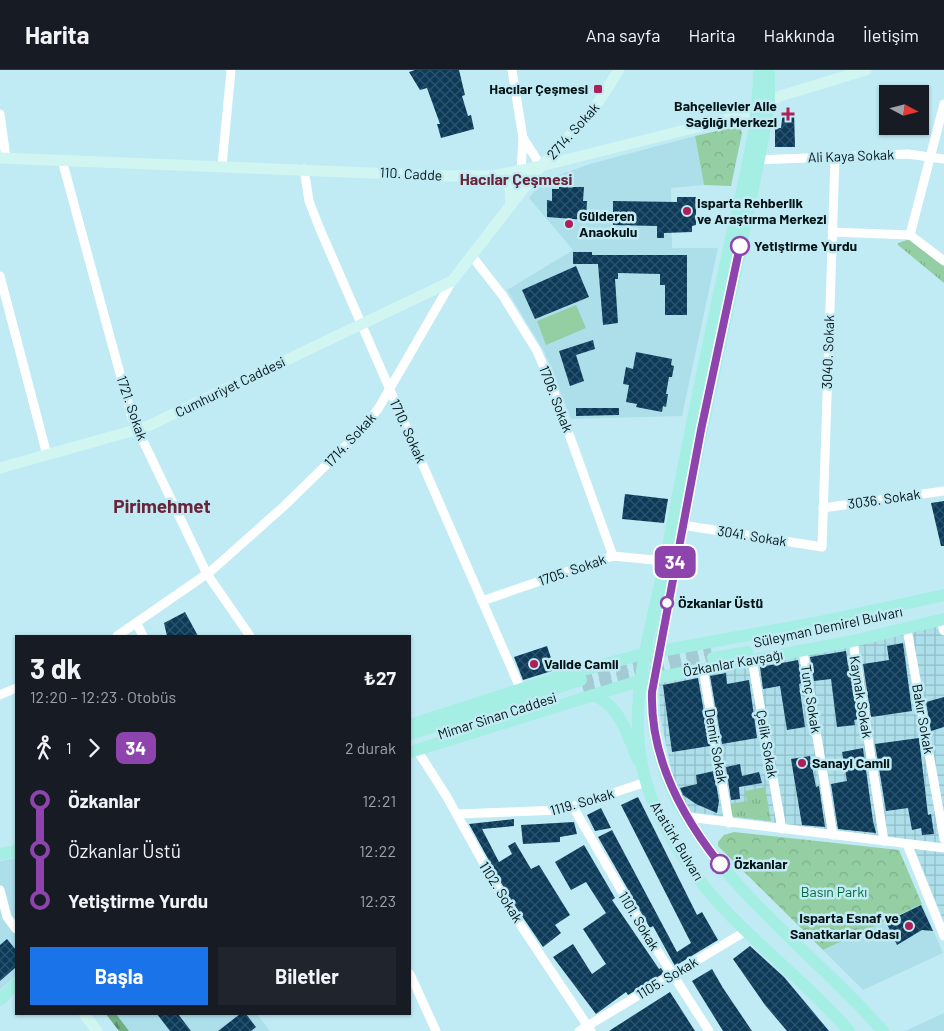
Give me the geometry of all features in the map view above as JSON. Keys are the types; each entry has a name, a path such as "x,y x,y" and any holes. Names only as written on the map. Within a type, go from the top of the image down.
{"main road":[{"path":"759,70 763,106"},
{"path":"763,106 769,70"},
{"name":"Atatürk Bulvarı","path":"763,106 758,160 682,525 658,651 654,678 653,714 658,745 668,779 687,817 712,853 734,881 852,996 883,1031"},
{"name":"Atatürk Bulvarı","path":"763,106 692,421 639,682 638,729 646,782 660,817 688,864 703,885 746,931 821,1001 849,1031"},
{"name":"Özkanlar Kavşağı","path":"411,725 645,653 820,622 944,595"},
{"name":"Süleyman Demirel Bulvarı","path":"943,621 712,654 849,624 944,600"},
{"name":"Özkanlar Kavşağı","path":"412,749 586,688 639,682 703,668 853,641 943,621"},
{"path":"586,688 605,700 616,711 646,782"},
{"name":"Mimar Sinan Caddesi","path":"411,734 586,688"},
{"path":"0,854 15,851"},
{"path":"0,1000 15,985"}],"street":[{"path":"222,166 231,70"},
{"path":"512,70 523,138 521,171"},
{"name":"2714. Sokak","path":"541,166 592,112 619,70"},
{"name":"110. Cadde","path":"3,158 445,176 504,174 744,115 780,96 866,70"},
{"path":"910,235 944,104"},
{"path":"0,114 3,158"},
{"path":"523,138 541,166"},
{"name":"Ali Kaya Sokak","path":"758,160 931,155 944,159"},
{"name":"3040. Sokak","path":"822,547 835,157"},
{"name":"1721. Sokak","path":"62,160 128,405 137,430 207,574 249,635"},
{"name":"1714. Sokak","path":"119,635 207,574 283,507 357,435 378,410 452,282 541,166"},
{"name":"1710. Sokak","path":"304,169 309,201 360,324 521,690"},
{"path":"504,174 510,189 510,205"},
{"path":"832,232 910,235 944,261"},
{"name":"1706. Sokak","path":"471,255 503,296 537,351 557,400 612,556"},
{"path":"0,276 48,455"},
{"name":"Cumhuriyet Caddesi","path":"0,468 137,430 452,282"},
{"name":"3036. Sokak","path":"824,508 944,492"},
{"name":"3041. Sokak","path":"682,525 822,547"},
{"name":"1705. Sokak","path":"482,601 612,556 665,561"},
{"path":"137,624 142,635"},
{"name":"Bakır Sokak","path":"907,629 944,839"},
{"name":"Kaynak Sokak","path":"853,641 884,841"},
{"name":"Tunç Sokak","path":"803,651 833,835"},
{"name":"Çelik Sokak","path":"752,660 782,829"},
{"name":"Demir Sokak","path":"703,668 729,823"},
{"path":"0,695 15,688"},
{"name":"1102. Sokak","path":"412,749 457,814 504,900 589,1028"},
{"name":"1119. Sokak","path":"457,814 548,812 573,807 646,782"},
{"name":"1101. Sokak","path":"573,807 620,892 709,1031"},
{"path":"687,817 944,848"},
{"path":"907,844 942,925 944,936"},
{"path":"0,890 7,917 15,928"},
{"name":"1105. Sokak","path":"579,1031 589,1028 746,931"},
{"path":"411,976 436,1031"},
{"path":"85,1015 97,1031"}],"shaded area":[{"path":"695,136 704,185 671,188 672,248 718,248 682,416 571,419 545,353 507,290 573,250 529,198 540,184 550,178 590,164"},
{"path":"944,622 944,922 911,840 691,812 683,800 672,774 660,714 659,683"},
{"path":"15,858 15,976 0,990 0,861"},
{"path":"922,904 943,953 863,990 823,950"},
{"path":"944,1013 944,1031 905,1031"},
{"path":"107,1015 258,1015 270,1031 119,1031"}],"green space":[{"path":"730,128 740,128 742,133 731,186 704,185 695,136"},
{"path":"911,240 944,266 944,283 898,245 898,243"},
{"path":"576,305 586,328 546,345 537,321"},
{"path":"765,787 771,821 730,816 729,804 747,801 745,791"},
{"name":"Basın Parkı","path":"734,832 899,850 922,904 823,950 718,846 718,842 724,835"},
{"path":"107,1015 117,1015 129,1031 119,1031"}],"building":[{"path":"415,70 459,70 465,95 462,96 468,116 471,115 474,129 441,138 437,124 440,124 427,88 420,90 409,72"},
{"path":"783,111 794,111 795,147 775,147 775,128 781,128"},
{"path":"559,187 584,187 583,201 587,201 586,220 547,217 547,200 552,201 552,189 559,189"},
{"path":"677,197 696,197 696,225 692,226 692,232 664,233 664,238 657,238 657,226 613,225 613,201 677,202"},
{"path":"573,252 592,252 592,255 687,255 687,315 665,315 665,285 660,285 660,274 618,273 618,279 615,279 618,323 603,325 598,264 573,264"},
{"path":"576,266 589,297 535,319 522,290"},
{"path":"593,340 595,349 576,355 584,381 570,386 559,351"},
{"path":"636,352 672,359 671,365 674,366 672,377 669,377 666,407 663,406 662,412 636,407 637,404 626,402 629,385 623,384 626,367 633,369"},
{"path":"576,408 619,408 619,415 576,416"},
{"path":"625,494 668,499 664,523 622,519"},
{"path":"944,501 944,546 941,546 931,503"},
{"path":"185,612 197,635 167,635 164,623"},
{"path":"903,643 912,711 871,717 863,664 889,660 887,646"},
{"name":"Valide Camii","path":"547,646 555,670 523,680 514,657"},
{"path":"846,651 859,719 854,720 855,725 837,727 831,679 814,681 810,657"},
{"path":"798,660 802,683 799,684 805,727 787,730 780,686 763,689 760,667"},
{"path":"726,673 727,684 749,680 757,738 722,744 710,676"},
{"path":"698,678 710,746 672,752 663,685"},
{"path":"944,697 944,727 931,731 926,702"},
{"path":"919,738 928,815 931,814 934,834 922,835 921,828 912,830 908,808 886,811 875,744"},
{"path":"863,748 876,833 838,829 831,784 847,781 842,752"},
{"path":"810,756 816,787 819,786 825,827 802,825 791,759"},
{"path":"740,764 742,776 759,772 762,783 739,787 740,799 731,800 726,767"},
{"path":"714,771 719,801 717,813 696,804 683,795 680,788 697,784 696,775"},
{"path":"638,797 697,915 702,912 718,940 675,966 653,926 650,928 598,837 612,830 677,952 691,943 621,805"},
{"path":"601,808 611,828 595,831 587,815"},
{"path":"514,819 514,826 482,829 499,862 512,854 508,846 515,842 531,869 539,865 570,915 555,925 561,933 543,947 509,897 469,824"},
{"path":"574,822 577,834 560,837 560,842 523,844 521,825"},
{"path":"584,845 615,898 612,900 659,969 661,968 664,973 628,995 626,992 596,1014 553,957 573,944 592,974 606,964 583,929 606,913 586,882 571,890 555,862"},
{"name":"Isparta Esnaf ve Sanatkarlar Odası","path":"921,905 933,931 922,930 897,945 886,922"},
{"path":"7,939 15,949 15,968 0,981 0,945"},
{"path":"750,946 784,977 829,1031 787,1031 765,1005 733,959"},
{"path":"712,969 752,1031 723,1031 692,981"},
{"path":"670,992 695,1031 609,1031 637,1013"},
{"path":"158,1015 179,1015 191,1031 170,1031"},
{"path":"239,1015 247,1015 256,1027 251,1031 218,1031"}],"tunnel":[{"path":"581,680 647,661 711,649"},
{"path":"583,689 646,671 713,658"}],"bus line":[{"name":"34","path":"720,864 696,832 672,791 662,765 654,730 652,692 658,651 701,430 740,246"}],"place":[{"name":"Hacılar Çeşmesi","path":"598,89"},
{"name":"Bahçelievler Aile Sağlığı Merkezi","path":"788,114"},
{"name":"Isparta Rehberlik ve Araştırma Merkezi","path":"687,211"},
{"name":"Gülderen Anaokulu","path":"569,224"},
{"name":"Yetiştirme Yurdu","path":"740,246"},
{"name":"Özkanlar Üstü","path":"667,603"},
{"name":"Valide Camii","path":"534,664"},
{"name":"Sanayi Camii","path":"802,763"},
{"name":"Özkanlar","path":"720,864"},
{"name":"Isparta Esnaf ve Sanatkarlar Odası","path":"909,926"}],"district":[{"name":"Hacılar Çeşmesi","path":"516,179"},
{"name":"Pirimehmet","path":"162,506"}]}
